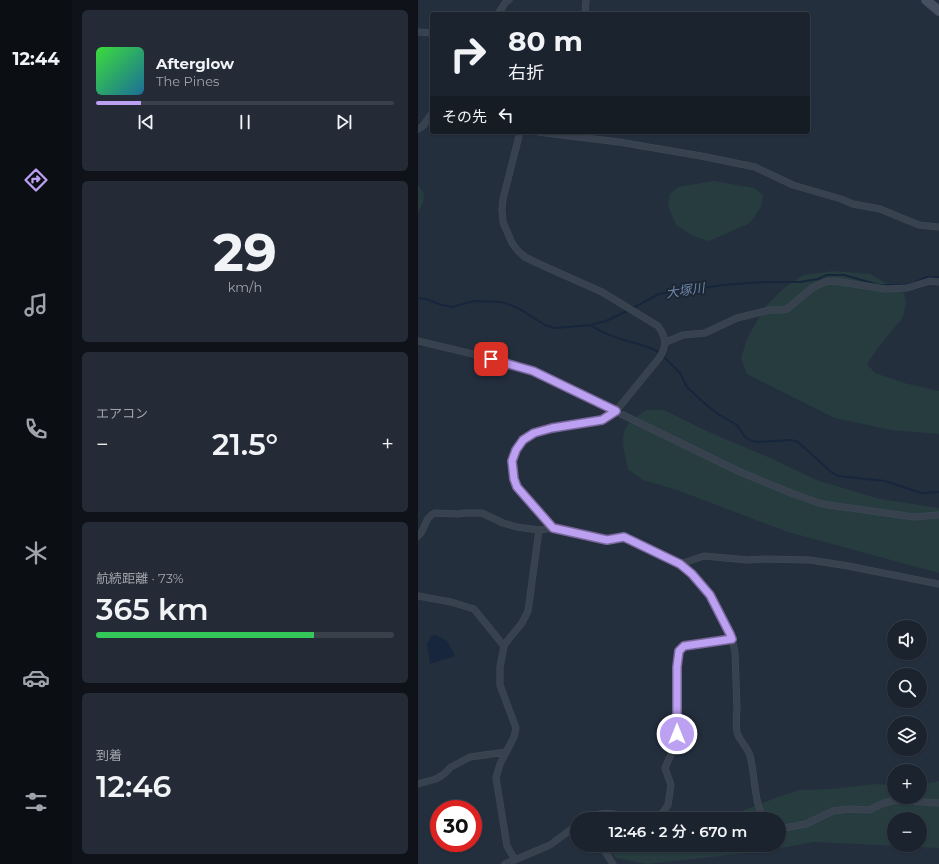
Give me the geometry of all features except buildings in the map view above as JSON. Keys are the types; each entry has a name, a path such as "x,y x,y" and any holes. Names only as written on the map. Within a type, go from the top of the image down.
{"street":[{"path":"499,12 505,3 509,0"},
{"path":"585,12 586,0"},
{"path":"926,0 939,12"},
{"path":"418,32 430,33"},
{"path":"418,129 423,126 430,116"},
{"path":"519,134 503,199 502,210 503,222 512,243 525,258 602,292 658,326 664,334 666,342 665,350 660,357 616,411 602,420 552,428 534,433 523,440 516,450 512,461 512,469 517,487 553,528"},
{"path":"554,134 619,142 755,167 793,185 853,204 880,209 919,225 939,227"},
{"path":"666,342 683,335 705,333 737,318 770,310 787,309 812,288 825,282 834,281 886,289 907,288 930,281 939,282"},
{"path":"418,341 506,362 533,371 738,471 822,504 914,517 939,515"},
{"path":"418,536 421,534 427,520 432,514 482,513 503,523 539,530 553,528 607,540 624,537 680,564 692,574 710,595 732,639 735,652 738,710 736,719 738,732 739,737 750,756 761,812"},
{"path":"515,860 507,846 496,778 500,764 514,737 516,728 500,685 500,667 504,646 522,623 528,611 539,530"},
{"path":"680,564 704,556 748,560 810,560 939,584"},
{"path":"418,596 451,602 474,609 504,646"},
{"path":"663,812 668,805 671,785 664,768 672,752 677,734 677,667 679,651 684,646 732,639"},
{"path":"418,784 436,779 451,767 470,757 506,752"},
{"path":"786,828 806,824 834,812 849,809 869,810 884,803 896,800 939,803"},
{"path":"506,864 550,845 570,830"},
{"path":"605,852 613,864"}],"green space":[{"path":"714,181 754,188 763,195 761,207 750,223 709,241 693,236 676,225 668,206 670,194 678,187"},
{"path":"418,185 424,194 423,203 418,212"},
{"path":"834,271 870,274 904,293 906,303 903,317 867,364 875,373 904,383 939,391 939,434 891,430 835,418 747,374 741,358 747,339 764,308 783,289 803,275"},
{"path":"646,410 664,410 816,480 880,499 939,508 939,573 788,532 677,490 643,480 628,469 623,436 627,425"},
{"path":"939,781 939,848 927,847 927,812 887,812 887,846 814,842 786,847 786,812 739,812 799,790 831,789 875,784 887,785 887,804 927,804 927,784"},
{"path":"611,852 755,852 647,864 616,858"}],"water":[{"path":"436,635 447,641 455,656 430,664 427,644 431,636"}],"waterway":[{"name":"大塚川","path":"633,308 659,294 723,285 765,282 800,282 818,279 827,275 844,275 879,285 906,285 926,277 939,277"},
{"name":"大塚川","path":"418,298 452,307 474,301 502,302 518,308 545,325 555,328 591,325 606,321 629,310"},
{"path":"591,325 612,336 656,350 658,352"},
{"path":"665,358 680,373 687,387 718,414 737,425 745,437 752,441 791,440 798,442 830,471 838,476 885,481 921,493 939,492"}],"route":[{"path":"491,359 506,362 533,371 616,411 602,420 552,428 534,433 523,440 516,450 512,461 512,469 517,487 553,528 611,541 624,537 680,564 692,574 710,595 730,634 732,639 684,646 679,651 677,667 677,734"}]}
